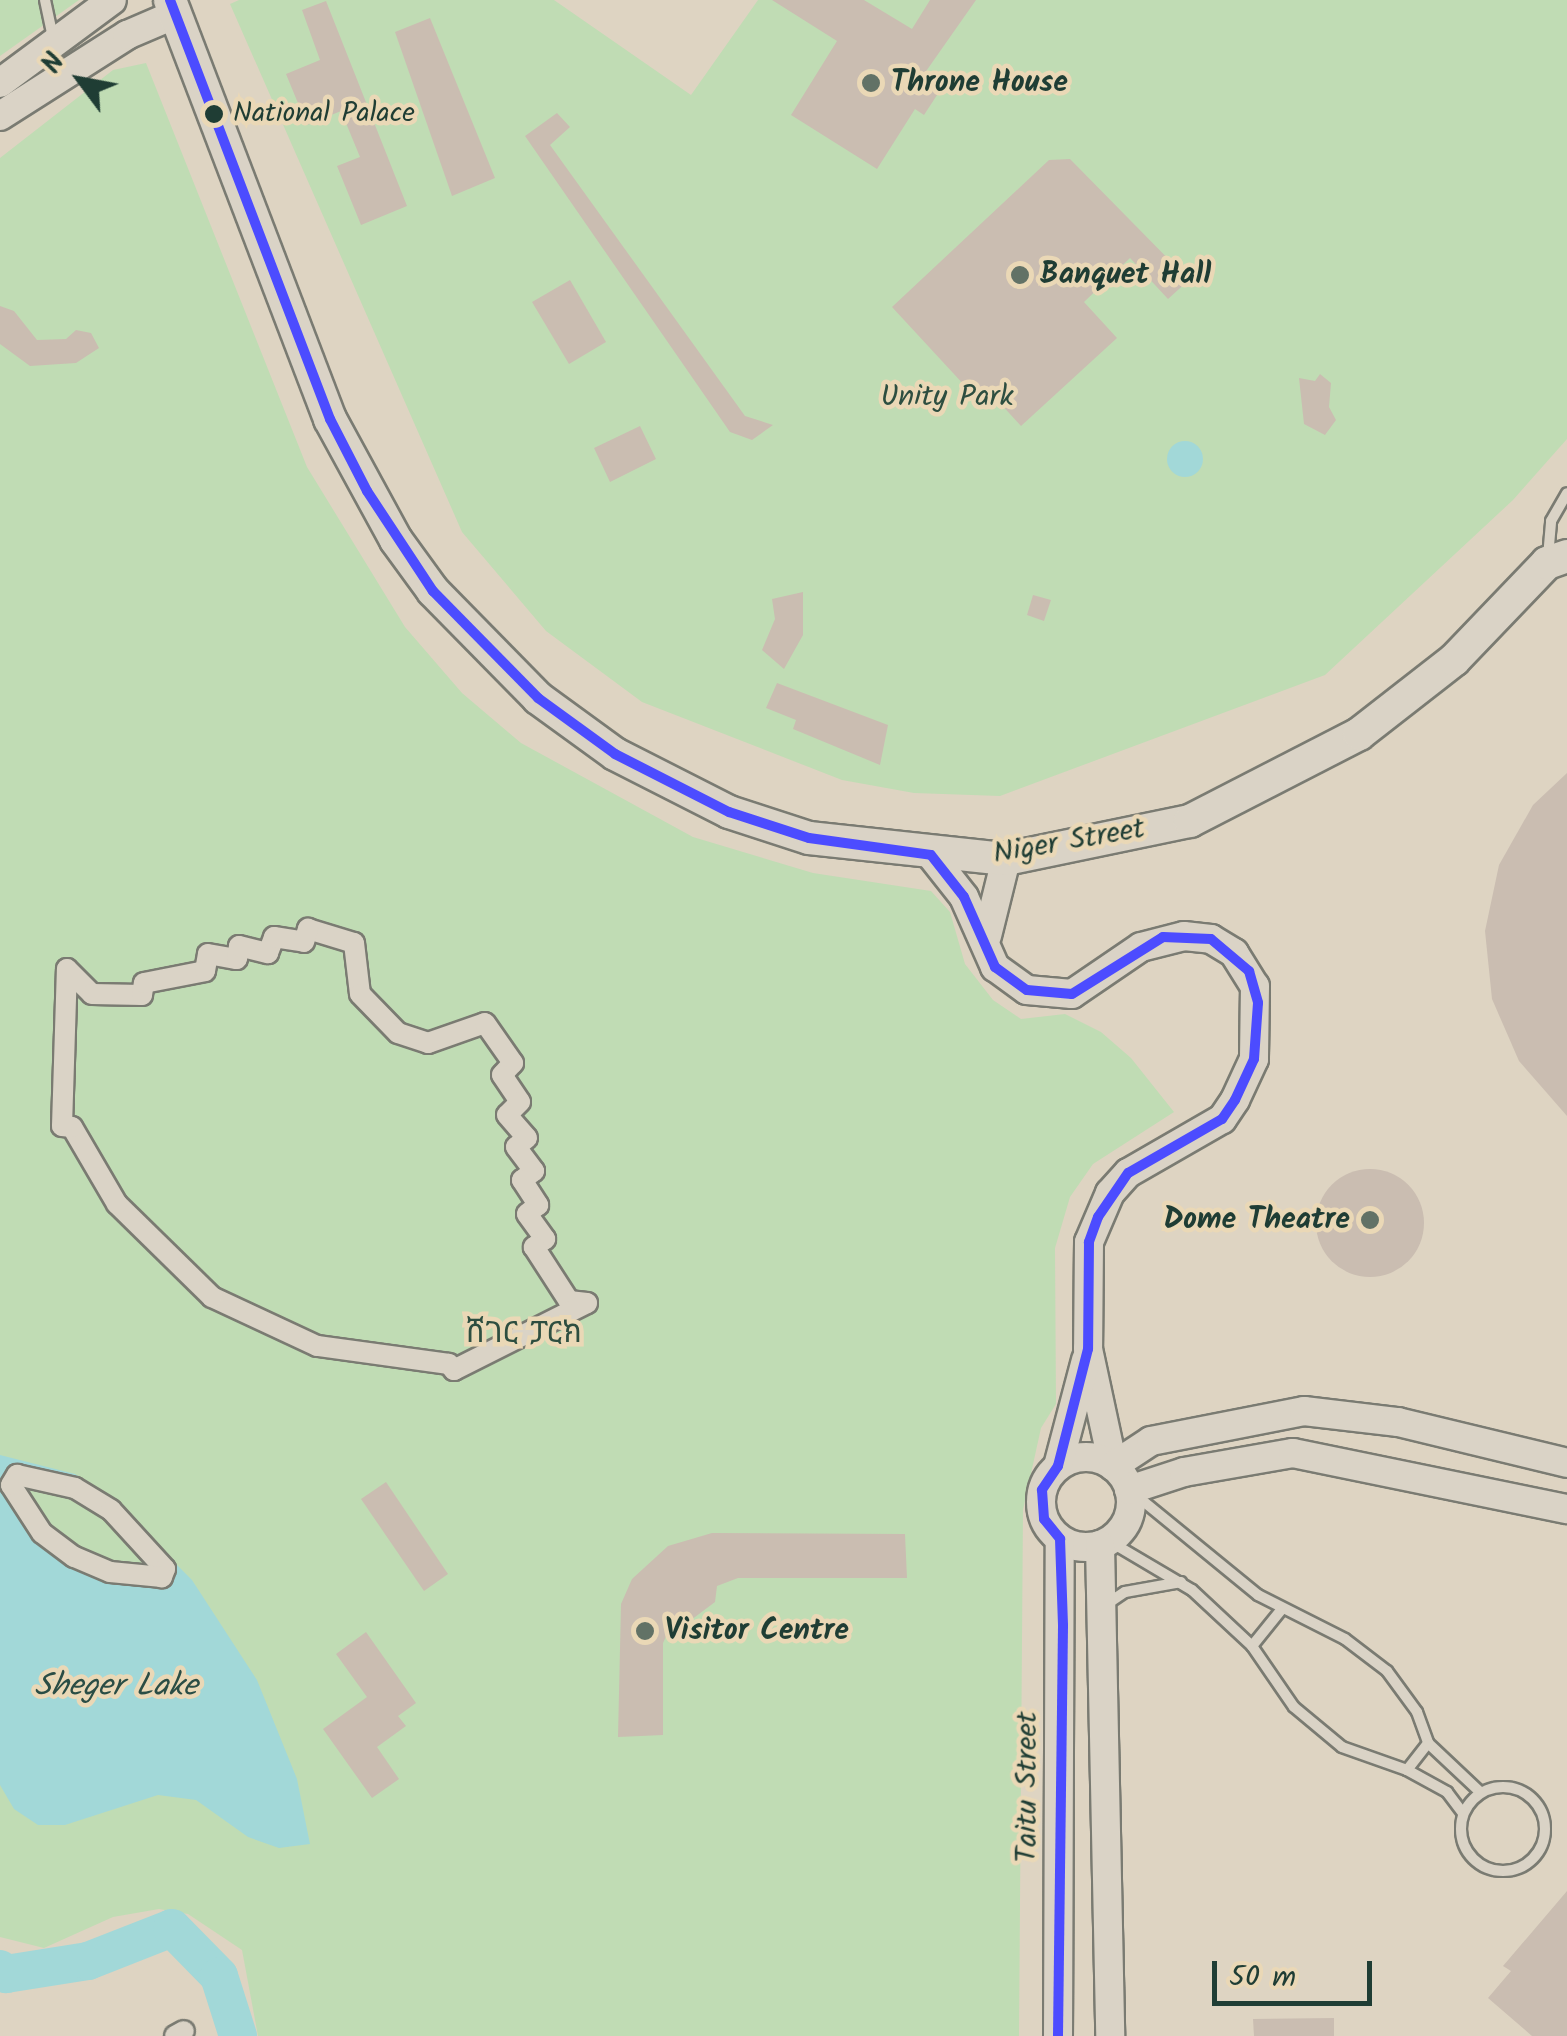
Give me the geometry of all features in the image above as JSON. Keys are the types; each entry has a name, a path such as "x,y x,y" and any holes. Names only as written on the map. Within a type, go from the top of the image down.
{"main road":[{"path":"0,83 112,0"},
{"path":"0,116 173,7"},
{"name":"Niger Street","path":"173,7 330,419 396,540 445,604 538,698 674,787 808,838 931,856 1006,859 1190,821 1312,763 1454,660 1557,560"},
{"path":"931,856 986,936 995,967 1027,990 1048,995 1072,994 1141,947 1184,936 1210,939 1234,953 1255,986 1254,1059 1235,1100 1222,1118 1128,1173 1098,1217 1089,1242 1088,1349 1113,1466 1130,1490 1128,1518 1104,1543 1110,2036"},
{"path":"986,936 1006,859"},
{"path":"1088,1349 1058,1466 1042,1490 1041,1505 1060,1539 1104,1543"},
{"path":"1113,1466 1151,1441 1304,1410 1398,1422 1567,1463"},
{"path":"1130,1490 1184,1472 1293,1453 1567,1508"},
{"path":"1058,1466 1086,1456 1113,1466"},
{"name":"Taitu Street","path":"1058,2036 1060,1539"}],"street":[{"path":"308,930 354,943 360,994 398,1033 428,1043 485,1023 514,1064 502,1075 520,1102 506,1115 527,1138 516,1147 534,1171 522,1180 538,1206 527,1214 546,1239 534,1247 569,1301 587,1303 454,1370 317,1346 212,1297 116,1204 72,1127 62,1126 67,969 92,994 142,994 144,983 204,971 208,954 237,959 239,946 268,952 274,937 304,942 308,930"},
{"path":"17,1475 74,1488 133,1533 166,1569 162,1577 110,1572 74,1557 42,1533 11,1484 17,1475"}],"lane":[{"path":"46,0 53,44"},
{"path":"1557,560 1552,521 1567,492"},
{"path":"1130,1490 1224,1570 1282,1609 1345,1639 1387,1671 1418,1712 1428,1744 1480,1792"},
{"path":"1104,1543 1181,1582 1252,1646 1294,1708 1342,1746 1407,1770 1446,1792 1463,1813 1463,1846 1483,1868 1507,1872 1538,1853 1545,1824 1532,1798 1503,1786 1480,1792 1463,1813"},
{"path":"1103,1606 1125,1592 1181,1582"},
{"path":"1252,1646 1282,1609"},
{"path":"1407,1770 1428,1744"}],"green space":[{"path":"0,0 79,0 0,56"},
{"name":"Unity Park","path":"239,0 554,0 691,95 758,0 1567,0 1567,439 1513,500 1325,675 1000,796 914,793 842,780 642,702 546,631 462,532 230,4"},
{"name":"ሸገር ፓርክ","path":"146,63 307,467 405,627 462,693 521,743 693,837 813,873 931,891 950,912 965,964 993,1000 1021,1019 1065,1014 1101,1032 1131,1058 1174,1112 1093,1164 1070,1197 1055,1248 1056,1404 1041,1428 1023,1510 1019,2036 258,2036 242,1950 188,1914 159,1909 113,1917 44,1948 0,1937 0,158 113,70"}],"water":[{"path":"1185,441 1198,446 1203,459 1198,472 1185,477 1172,472 1167,459 1172,446"},
{"name":"Sheger Lake","path":"0,1455 75,1474 103,1491 192,1580 257,1680 297,1779 310,1844 279,1848 248,1837 196,1800 158,1795 65,1825 38,1825 14,1809 0,1785","holes":["11,1485 75,1488 165,1569 110,1572 42,1533"]}],"building":[{"name":"Throne House","path":"772,0 864,0 912,29 930,0 976,0 922,77 941,89 924,115 915,109 877,169 791,115 837,41"},
{"path":"326,1 407,206 361,225 337,166 360,157 341,111 307,125 286,74 320,60 302,10"},
{"path":"430,18 495,178 452,196 395,32"},
{"path":"557,113 570,127 550,145 745,416 773,425 752,440 730,432 525,136"},
{"name":"Banquet Hall","path":"1070,159 1189,280 1168,299 1130,258 1084,302 1117,338 1021,426 988,390 978,400 892,307 1049,160"},
{"path":"570,280 606,342 569,364 532,302"},
{"path":"0,306 14,311 37,340 66,339 76,330 91,333 99,348 76,363 30,366 0,344"},
{"path":"1320,374 1331,383 1329,407 1336,420 1325,435 1304,424 1299,378 1315,381"},
{"path":"640,426 656,459 610,482 594,448"},
{"path":"803,592 803,635 784,669 762,650 775,619 772,599"},
{"path":"1033,595 1051,600 1044,621 1027,615"},
{"path":"777,683 888,725 880,765 793,729 796,720 766,708"},
{"path":"1567,773 1567,1116 1519,1061 1492,999 1485,931 1499,865 1533,805"},
{"name":"Dome Theatre","path":"1370,1169 1391,1173 1408,1185 1420,1202 1424,1223 1420,1244 1408,1261 1391,1273 1370,1277 1349,1273 1332,1261 1320,1244 1316,1223 1320,1202 1332,1185 1349,1173"},
{"path":"386,1482 448,1574 424,1591 361,1499"},
{"name":"Visitor Centre","path":"712,1533 905,1534 907,1578 738,1578 717,1586 715,1602 687,1623 672,1624 663,1643 663,1735 618,1737 621,1604 632,1579 668,1546"},
{"path":"366,1632 416,1703 398,1716 406,1726 377,1747 399,1779 372,1798 323,1729 367,1697 336,1654"},
{"path":"1567,1891 1567,2036 1532,2036 1488,1998 1511,1971 1503,1966"},
{"path":"1334,2018 1334,2036 1254,2036 1253,2019"}],"waterway":[{"path":"0,1969 6,1974 88,1961 172,1928 219,1976 238,2036"}],"transit line":[{"path":"170,0 330,419 367,491 433,591 538,698 615,754 729,812 809,838 931,855 964,897 995,967 1027,990 1072,994 1163,937 1211,939 1249,971 1258,1003 1254,1059 1235,1100 1222,1119 1128,1173 1098,1217 1089,1242 1088,1349 1058,1466 1042,1490 1044,1519 1060,1539 1063,1626 1058,2036"}],"place":[{"name":"Throne House","path":"871,83"},
{"name":"National Palace","path":"214,114"},
{"name":"Banquet Hall","path":"1020,275"},
{"name":"Dome Theatre","path":"1370,1220"},
{"name":"Visitor Centre","path":"645,1631"}]}
